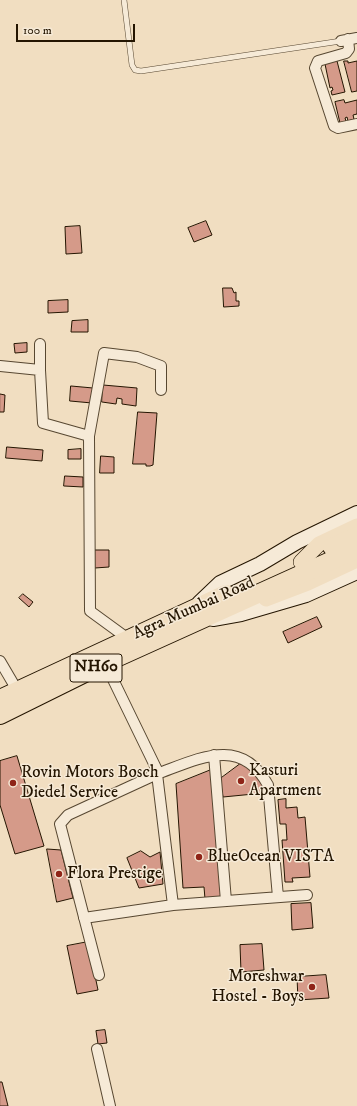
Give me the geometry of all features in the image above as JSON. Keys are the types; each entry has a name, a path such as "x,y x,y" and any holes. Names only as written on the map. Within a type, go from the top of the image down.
{"highway":[{"name":"NH60","path":"301,562 357,536"},
{"name":"NH60","path":"193,616 224,608 357,549"},
{"name":"Agra Mumbai Road","path":"0,716 301,562"},
{"name":"Agra Mumbai Road","path":"0,699 127,638 193,616"}],"main road":[{"path":"301,562 319,544 357,526"},
{"path":"224,608 249,605 308,583 357,560"}],"street":[{"path":"349,39 349,49 346,53 318,61 315,68 334,126 338,128 357,124"},
{"path":"40,344 43,423 89,436"},
{"path":"127,638 90,611 89,436 104,353 137,356 161,366 161,390"},
{"path":"0,366 40,370"},
{"path":"193,616 220,583 260,564 297,542 357,513"},
{"path":"193,616 241,614 306,595 357,572"},
{"path":"0,661 17,690"},
{"path":"105,663 157,770 173,905"},
{"path":"214,755 226,901"},
{"path":"99,975 60,824 68,816 157,774 195,760 214,755 235,755 248,761 260,771 268,785 278,898"},
{"path":"84,918 173,905 307,895"},
{"path":"97,1049 110,1106"}],"lane":[{"path":"124,0 132,66 135,70 141,71 349,39"}],"building":[{"path":"337,61 345,92 332,95 331,91 333,90 332,87 330,88 325,64"},
{"path":"344,61 348,61 348,63 357,61 357,91 352,92"},
{"path":"344,100 345,103 357,100 357,114 353,115 354,119 348,121 347,117 345,118 346,121 340,123 335,102"},
{"path":"206,221 212,235 194,242 188,228"},
{"path":"80,226 82,253 66,254 65,227"},
{"path":"223,288 232,288 234,293 236,292 236,301 239,301 239,306 224,307"},
{"path":"68,300 68,312 48,313 48,301"},
{"path":"88,320 88,332 71,332 72,321"},
{"path":"27,343 27,352 15,353 14,344"},
{"path":"103,385 137,388 136,406 122,404 122,399 117,398 116,404 102,402"},
{"path":"71,386 93,388 92,403 70,401"},
{"path":"0,394 5,395 4,412 0,412"},
{"path":"138,412 157,413 153,465 150,466 146,466 146,464 133,464"},
{"path":"7,447 43,450 42,461 6,458"},
{"path":"81,449 81,459 68,459 68,450"},
{"path":"101,456 114,457 114,473 100,473"},
{"path":"65,476 83,477 83,487 64,486"},
{"path":"95,550 109,550 109,567 95,568"},
{"path":"23,594 33,602 29,607 19,598"},
{"path":"317,617 322,627 288,643 283,632"},
{"name":"Rovin Motors Bosch Diedel Service","path":"17,756 44,846 15,854 0,805 0,761"},
{"name":"Kasturi Apartment","path":"240,764 246,764 263,783 264,793 223,797 220,779"},
{"name":"BlueOcean VISTA","path":"211,770 221,897 205,899 204,887 183,888 176,784"},
{"path":"286,799 286,808 297,807 298,818 305,817 310,877 292,878 293,882 285,882 282,840 287,840 286,824 280,824 278,800"},
{"name":"Flora Prestige","path":"47,849 61,850 73,898 57,902"},
{"path":"141,851 150,857 160,852 163,884 139,888 127,858"},
{"path":"311,903 313,928 292,930 291,904"},
{"path":"88,942 98,990 77,994 67,946"},
{"path":"262,944 264,970 241,972 240,945"},
{"name":"Moreshwar Hostel - Boys","path":"326,975 329,998 298,1000 297,977"},
{"path":"105,1030 107,1043 98,1044 96,1031"},
{"path":"0,1082 2,1082 8,1106 0,1106"}],"place":[{"name":"Kasturi Apartment","path":"241,781"},
{"name":"Rovin Motors Bosch Diedel Service","path":"13,783"},
{"name":"BlueOcean VISTA","path":"199,857"},
{"name":"Flora Prestige","path":"59,874"},
{"name":"Moreshwar Hostel - Boys","path":"312,987"}]}
